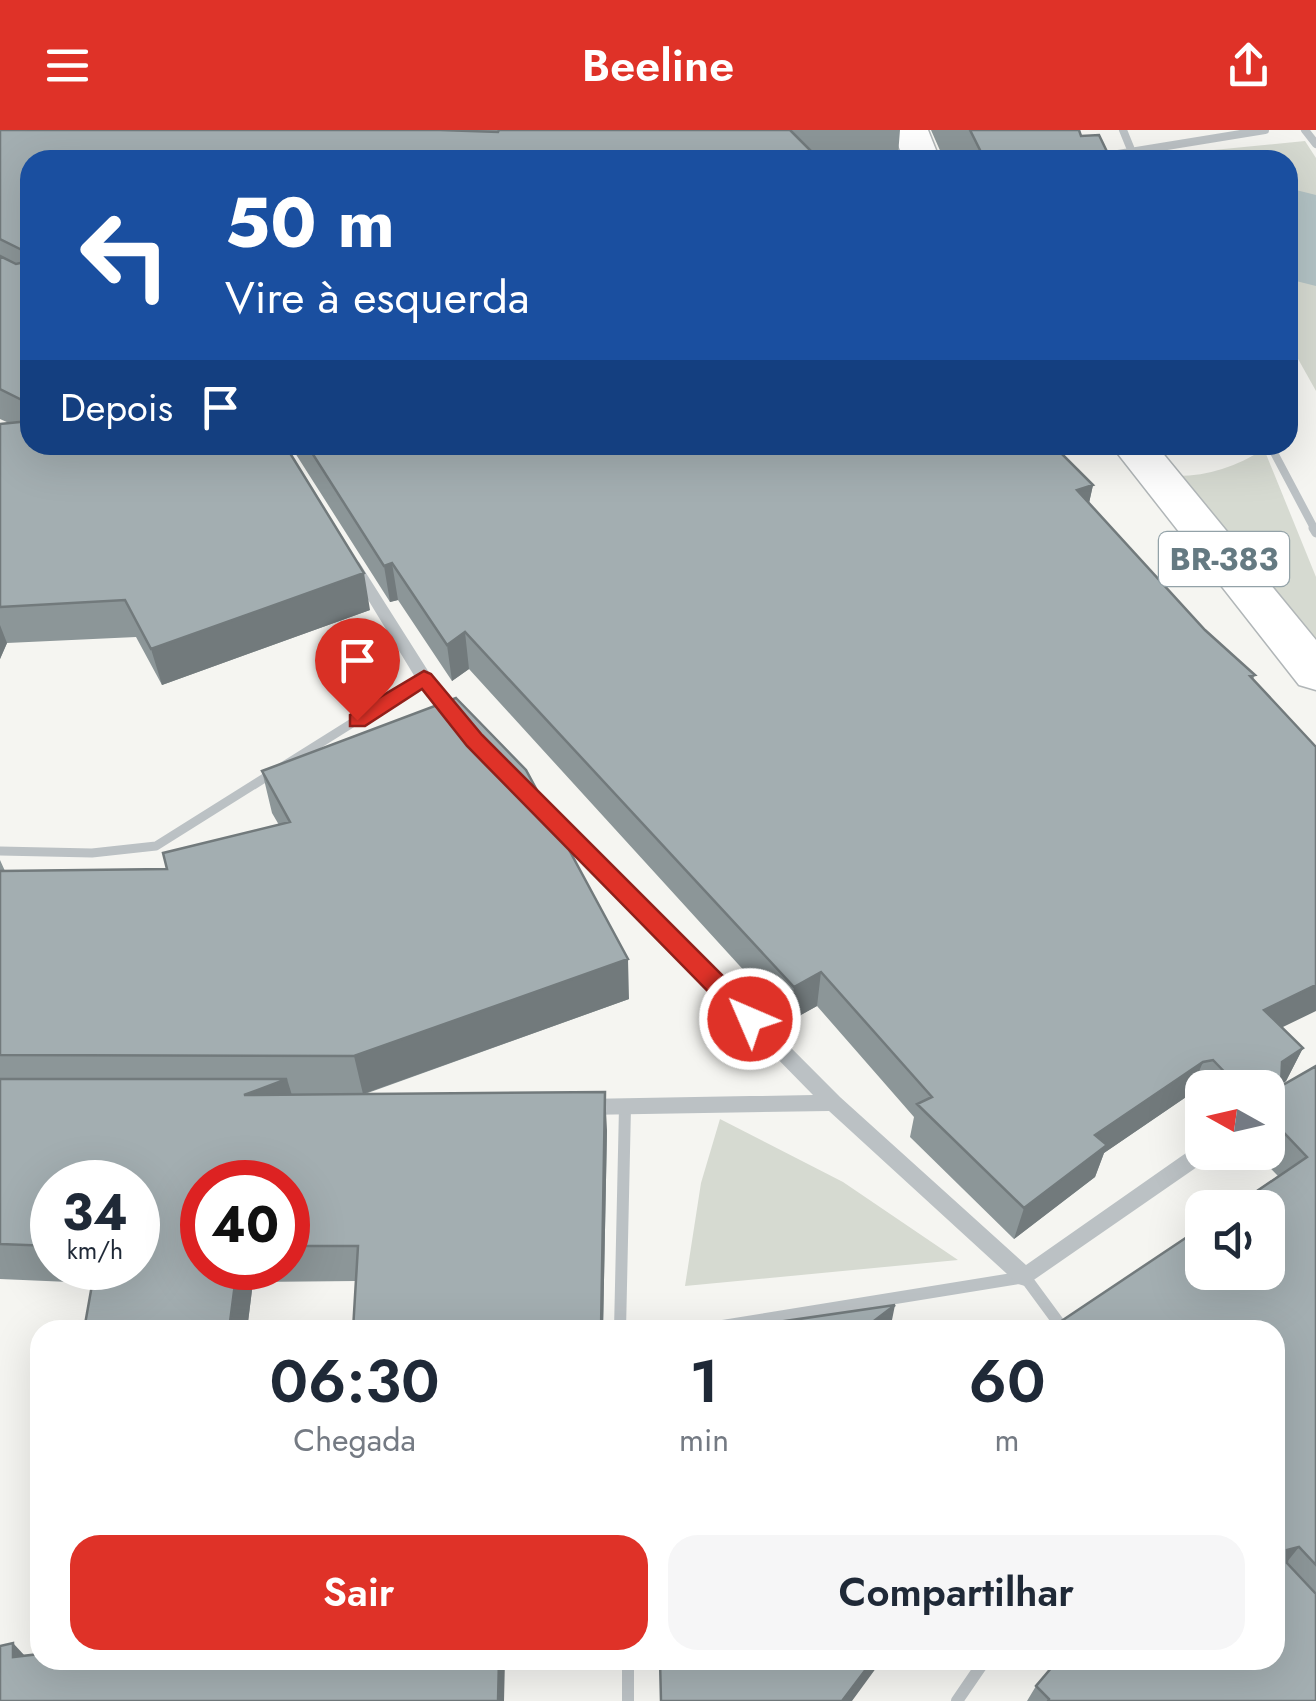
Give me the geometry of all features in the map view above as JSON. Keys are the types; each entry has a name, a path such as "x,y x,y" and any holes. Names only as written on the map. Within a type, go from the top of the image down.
{"highway":[{"name":"BR-383","path":"1141,455 1316,673"}],"street":[{"path":"1151,150 1265,130"},
{"path":"1306,130 1316,144"},
{"path":"1275,455 1316,533"},
{"path":"342,545 424,678 475,740"},
{"path":"0,851 92,853 156,846 424,678"},
{"path":"516,782 833,1102 1025,1277 1057,1320"},
{"path":"566,1107 833,1102"},
{"path":"620,1320 625,1107"},
{"path":"760,1320 1025,1277 1185,1165"},
{"path":"628,1670 628,1701"},
{"path":"956,1701 979,1670"}],"shaded area":[{"path":"1305,141 1316,158 1316,391 1298,359 1298,150 1214,150"},
{"path":"1252,455 1266,455 1316,577 1316,646 1160,475 1188,476"},
{"path":"720,1119 843,1182 958,1260 685,1286 701,1183"}],"building":[{"path":"0,130 790,130 810,150 20,150 20,249 0,239"},
{"path":"970,130 1079,130 1081,136 1099,135 1106,150 980,150"},
{"path":"0,256 20,263 20,399 0,389"},
{"path":"20,422 20,455 291,455 364,573 151,649 125,600 0,607 0,424"},
{"path":"313,455 1063,455 1093,485 1077,490 1205,630 1255,675 1250,676 1316,747 1316,985 1264,1010 1303,1048 1282,1062 1282,1070 1223,1070 1213,1060 1185,1070 1185,1074 1095,1135 1107,1145 1024,1208 917,1104 932,1097 821,972 794,987 465,632 447,645 392,563 384,566"},
{"path":"456,698 526,770 628,959 354,1056 0,1055 0,871 167,869 163,853 290,822 262,771"},
{"path":"1316,1066 1316,1565 1299,1547 1287,1550 1287,1563 1316,1594 1316,1701 1048,1701 1036,1686 1050,1670 1285,1670 1285,1320 1063,1320 1185,1238 1185,1290 1285,1290 1285,1190 1258,1190 1307,1157 1285,1134 1285,1084"},
{"path":"0,1079 287,1079 244,1095 605,1092 601,1320 354,1320 358,1246 310,1246 310,1160 180,1160 180,1290 234,1290 230,1320 86,1320 91,1290 160,1290 160,1160 30,1160 30,1245 0,1244"},
{"path":"895,1305 875,1320 792,1320"},
{"path":"13,1643 13,1657 30,1655 30,1670 499,1670 498,1701 0,1701 0,1646"},
{"path":"660,1670 865,1670 842,1701 661,1701"}],"waterway":[{"path":"1298,231 1316,258"}],"route":[{"path":"357,720 424,678 475,740 750,1019"}]}
